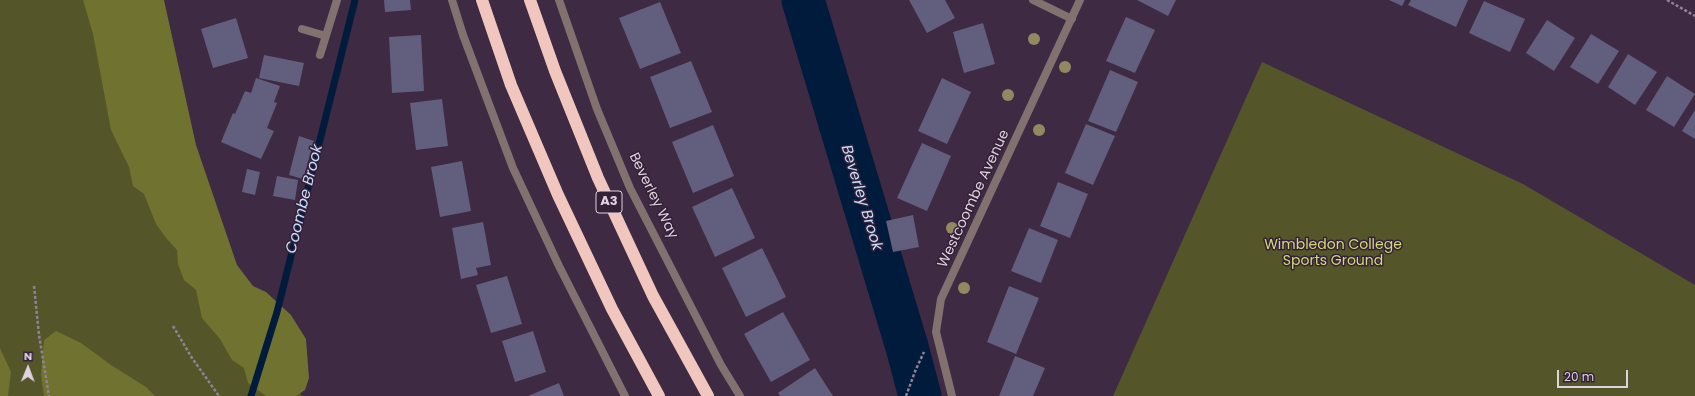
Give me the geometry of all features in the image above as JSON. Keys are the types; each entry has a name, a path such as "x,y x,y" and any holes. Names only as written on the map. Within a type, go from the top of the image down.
{"highway":[{"path":"482,0 511,85 558,195 612,309 658,396"},
{"name":"A3","path":"530,0 555,71 598,178 653,296 708,396"}],"street":[{"path":"320,54 337,0"},
{"path":"452,0 463,35 513,168 559,266 625,396"},
{"name":"Beverley Way","path":"559,0 597,109 630,188 721,366 740,396"},
{"path":"1033,0 1072,19"},
{"name":"Westcoombe Avenue","path":"952,396 936,332 941,299 1080,0"},
{"path":"302,28 326,36"}],"path":[{"path":"1667,0 1695,16"},
{"path":"34,286 39,335 49,396"},
{"path":"174,326 192,358 219,396"},
{"path":"907,395 921,358"}],"green space":[{"path":"0,0 158,0 189,152 238,282 302,396 0,396"},
{"name":"Wimbledon College Sports Ground","path":"1262,62 1523,184 1695,285 1695,396 1113,396"}],"shaded area":[{"path":"83,0 164,0 196,145 237,265 253,286 266,292 291,315 306,339 309,378 305,390 296,396 266,396 248,383 244,368 232,360 220,339 202,318 196,290 184,280 178,264 177,250 156,224 144,194 133,186 129,167 111,130 93,34"},
{"path":"56,331 81,343 111,365 146,387 155,396 44,396 41,375 44,340"},
{"path":"0,348 11,372 8,396 0,396"}],"building":[{"path":"384,0 410,0 411,10 385,12"},
{"path":"909,0 945,0 955,18 927,33"},
{"path":"1137,0 1176,0 1168,16"},
{"path":"1389,0 1405,0 1402,6"},
{"path":"1411,0 1468,0 1456,27 1408,5"},
{"path":"1484,1 1525,19 1510,52 1469,33"},
{"path":"660,2 681,53 640,69 619,18"},
{"path":"1126,17 1155,30 1135,73 1106,61"},
{"path":"236,18 248,58 213,68 201,29"},
{"path":"1547,20 1575,38 1554,71 1526,53"},
{"path":"983,23 995,64 964,73 953,32"},
{"path":"1591,34 1619,51 1598,84 1570,67"},
{"path":"421,35 424,91 392,93 389,37"},
{"path":"1628,54 1657,72 1635,105 1608,87"},
{"path":"264,55 304,63 299,86 259,78"},
{"path":"691,61 712,112 670,128 650,77"},
{"path":"1110,70 1138,82 1116,132 1088,121"},
{"path":"1667,76 1695,94 1674,127 1646,110"},
{"path":"256,78 280,86 274,102 277,103 267,128 274,131 261,159 221,142 233,113 235,114 245,91 251,93"},
{"path":"942,78 971,92 947,144 918,131"},
{"path":"442,99 448,146 416,150 410,103"},
{"path":"1695,110 1695,139 1682,131"},
{"path":"1086,124 1115,136 1093,185 1065,173"},
{"path":"713,125 734,176 693,193 672,142"},
{"path":"299,136 314,141 303,179 289,175"},
{"path":"922,143 951,156 927,211 897,198"},
{"path":"462,161 471,211 440,217 431,167"},
{"path":"247,169 260,172 255,195 242,192"},
{"path":"277,176 298,180 295,200 273,196"},
{"path":"1058,182 1088,194 1070,238 1040,226"},
{"path":"732,188 755,238 715,257 692,207"},
{"path":"913,215 919,247 893,252 886,221"},
{"path":"483,222 491,265 476,268 478,275 461,279 452,228"},
{"path":"1029,228 1058,240 1041,283 1011,271"},
{"path":"762,248 786,297 746,317 722,268"},
{"path":"507,276 522,324 491,333 476,285"},
{"path":"1009,286 1039,298 1016,354 987,342"},
{"path":"783,312 810,360 771,382 744,334"},
{"path":"533,331 546,372 515,382 502,341"},
{"path":"1015,356 1045,368 1033,396 999,396"},
{"path":"815,368 833,396 780,396 778,393"},
{"path":"559,383 564,396 528,396"}],"waterway":[{"name":"Coombe Brook","path":"251,396 277,312 355,0"},
{"name":"Beverley Brook","path":"803,0 907,347 920,396"}]}
